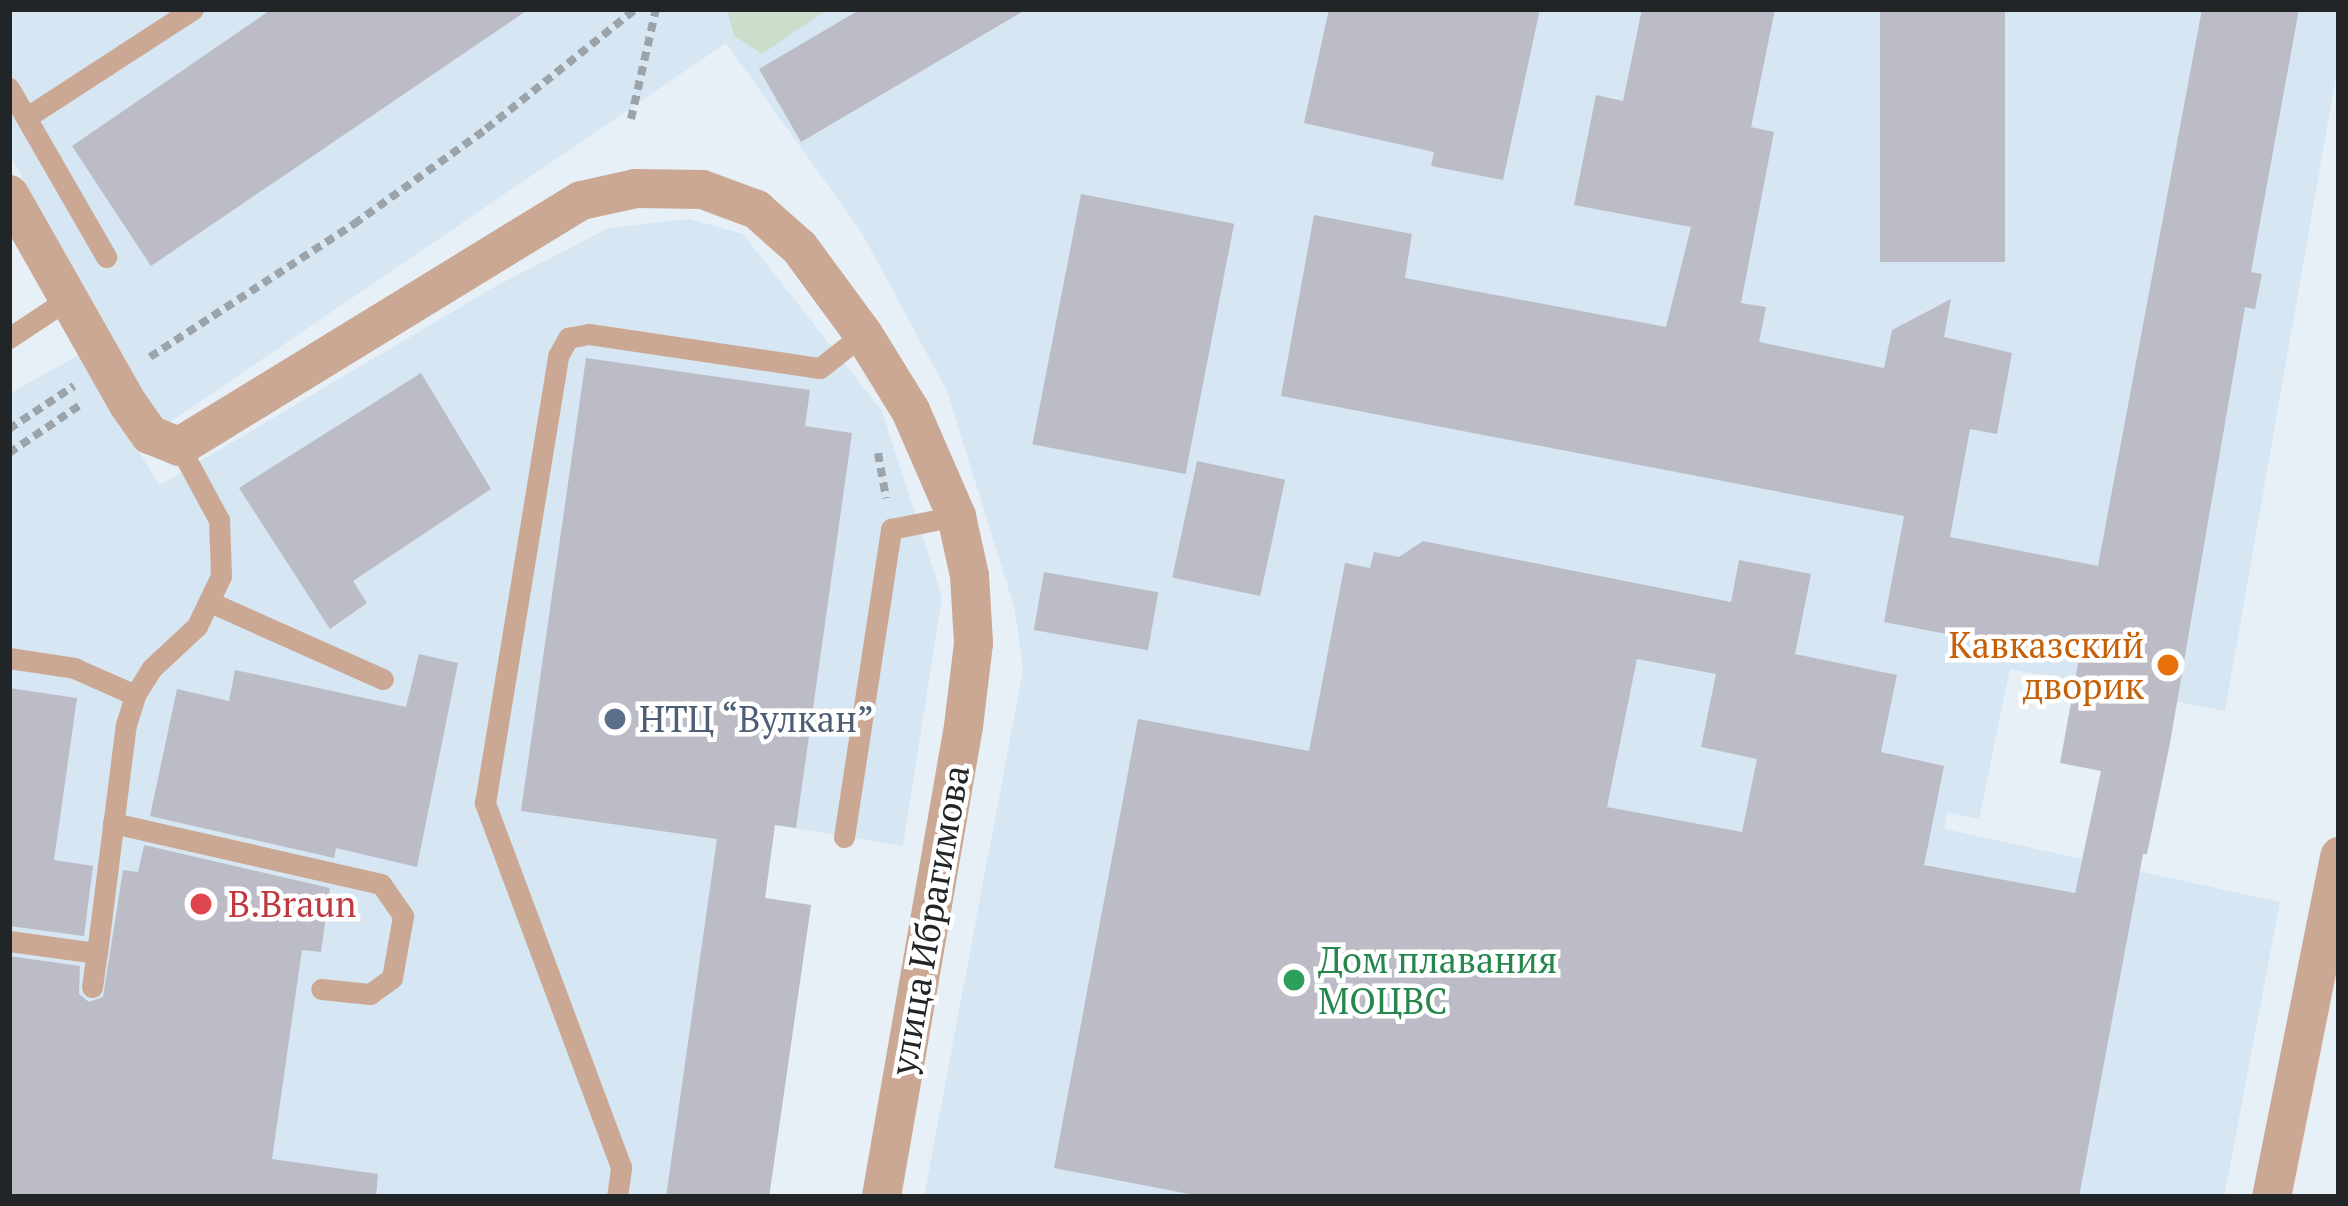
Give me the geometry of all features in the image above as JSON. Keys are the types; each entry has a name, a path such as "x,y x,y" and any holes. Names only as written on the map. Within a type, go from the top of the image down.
{"street":[{"name":"улица Ибрагимова","path":"179,446 556,212 607,191 702,189 756,208 799,247 863,334 910,410 956,516 969,575 974,643 881,1197"},
{"path":"9,194 149,434 179,446"},
{"path":"2272,1197 2339,856"}],"lane":[{"path":"27,117 193,9"},
{"path":"9,88 106,257"},
{"path":"9,338 68,299"},
{"path":"616,1197 621,1167 484,803 558,356 568,338 589,334 820,368 863,334"},
{"path":"92,987 135,695 152,668 196,626 212,603 221,576 219,520 179,446"},
{"path":"844,837 891,529 956,516"},
{"path":"212,603 383,679"},
{"path":"9,658 74,668 135,695"},
{"path":"113,824 381,884 403,916 392,978 370,994 321,988"},
{"path":"9,941 97,952"}],"path":[{"path":"9,429 354,224 486,129 636,9"},
{"path":"631,119 656,9"},
{"path":"9,453 110,373"},
{"path":"875,436 891,529"}],"shaded area":[{"path":"9,9 2339,9 2339,59 2225,711 2010,669 1979,819 1947,812 1945,829 2280,902 2224,1197 924,1197 1023,670 1015,610 947,391 862,233 726,43 135,446 160,485 496,286 609,228 689,219 743,234 882,411 942,597 903,846 775,825 765,898 811,905 769,1197 9,1197 9,394 95,346 93,306 9,153"}],"green space":[{"path":"727,9 828,9 762,54 734,36"}],"building":[{"path":"272,9 529,9 151,266 72,146"},
{"path":"861,9 1027,9 801,142 759,69"},
{"path":"1329,9 1540,9 1503,180 1431,166 1434,152 1304,123"},
{"path":"1642,9 1775,9 1751,127 1774,132 1741,303 1766,307 1759,342 1884,368 1892,330 1951,299 1944,337 2012,353 1997,434 1970,429 1950,537 2098,566 2202,9 2299,9 2251,272 2262,274 2255,309 2245,307 2170,743 2147,854 2143,854 2079,1197 1205,1197 1054,1168 1138,719 1309,751 1345,563 1370,568 1374,552 1399,557 1423,541 1731,602 1739,560 1811,574 1795,654 1897,675 1881,752 1944,766 1924,865 2075,893 2101,771 2060,763 2079,659 1884,622 1904,516 1281,396 1314,215 1412,234 1405,278 1666,327 1691,227 1574,205 1596,95 1623,101","holes":["1637,659 1716,674 1701,747 1757,759 1742,832 1607,807"]},
{"path":"1880,9 2005,9 2005,262 1880,262"},
{"path":"1081,194 1234,224 1185,474 1032,444"},
{"path":"586,358 810,390 805,426 852,433 796,828 775,825 765,898 811,905 769,1197 666,1197 717,839 521,811"},
{"path":"421,373 491,489 353,581 367,603 330,629 239,488"},
{"path":"1197,461 1285,480 1260,596 1172,577"},
{"path":"1044,572 1158,592 1148,650 1034,630"},
{"path":"419,654 458,663 417,867 336,848 334,858 150,816 177,689 229,701 235,670 406,707"},
{"path":"9,688 77,698 54,860 93,866 84,936 9,926"},
{"path":"144,845 330,888 321,952 302,950 272,1159 378,1174 376,1197 9,1197 9,956 80,966 79,994 89,1002 103,997 123,870 138,872"}],"place":[{"name":"Кавказский дворик","path":"2168,665"},
{"name":"НТЦ “Вулкан”","path":"615,719"},
{"name":"B.Braun","path":"201,904"},
{"name":"Дом плавания МОЦВС","path":"1294,980"}]}
